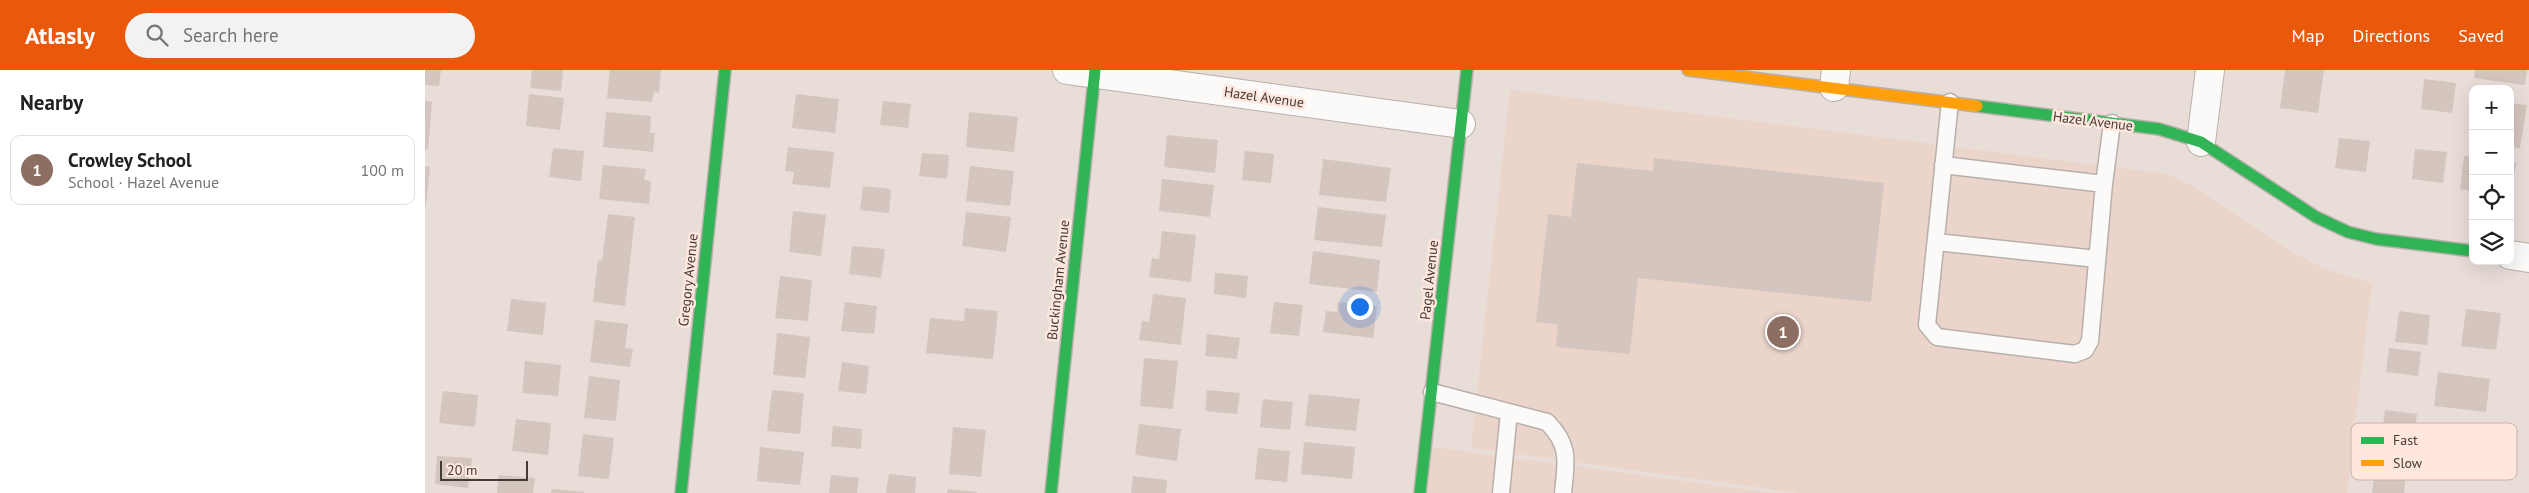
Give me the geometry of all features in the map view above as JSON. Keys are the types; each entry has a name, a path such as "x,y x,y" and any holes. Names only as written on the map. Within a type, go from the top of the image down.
{"street":[{"name":"Gregory Avenue","path":"681,493 725,70"},
{"name":"Hazel Avenue","path":"1067,70 1095,72 1461,124"},
{"name":"Pagel Avenue","path":"1420,493 1467,70"},
{"name":"Hazel Avenue","path":"1688,70 1835,78 1950,102 2159,129 2201,142 2316,217 2348,232 2376,239 2469,251"},
{"path":"2201,142 2210,70"},
{"name":"Buckingham Avenue","path":"1051,493 1095,72"},
{"path":"2514,256 2529,258"}],"lane":[{"path":"1950,102 1927,325 1937,338 2075,354 2085,350 2090,341 2104,184 2112,123"},
{"path":"1943,165 2104,184"},
{"path":"1936,242 2097,259"},
{"path":"1432,392 1547,422 1560,435 1567,458 1563,493"},
{"path":"1501,493 1509,412"}],"shaded area":[{"path":"1510,90 2167,174 2189,184 2294,253 2325,269 2372,283 2355,423 2351,423 2351,459 2347,493 1798,493 1471,448"},
{"path":"1425,446 1773,493 1420,493"}],"building":[{"path":"425,70 441,70 439,86 425,85"},
{"path":"532,70 563,70 561,91 530,88"},
{"path":"610,70 661,70 659,93 654,92 652,102 607,98"},
{"path":"2285,70 2324,70 2318,113 2280,108"},
{"path":"2475,70 2527,70 2525,85 2474,78"},
{"path":"2424,79 2456,83 2452,113 2421,109"},
{"path":"529,94 564,98 560,130 526,126"},
{"path":"796,94 839,99 835,133 792,128"},
{"path":"425,101 432,102 428,150 425,149"},
{"path":"883,101 911,104 908,128 880,125"},
{"path":"2514,103 2527,105 2520,148 2514,147"},
{"path":"606,112 651,116 650,133 655,133 653,152 603,147"},
{"path":"969,112 1018,117 1014,152 966,147"},
{"path":"1167,135 1218,140 1215,173 1164,167"},
{"path":"2339,138 2370,141 2366,172 2335,168"},
{"path":"788,147 834,152 830,188 792,184 794,172 785,171"},
{"path":"553,148 584,151 581,181 549,177"},
{"path":"2415,149 2447,152 2443,183 2412,179"},
{"path":"1245,151 1274,154 1271,183 1242,180"},
{"path":"922,153 949,155 947,179 919,176"},
{"path":"2464,156 2469,157 2469,190 2460,189"},
{"path":"1654,158 1884,183 1871,302 1638,278 1630,354 1556,347 1558,324 1536,322 1548,214 1571,217 1577,163 1653,171"},
{"path":"1323,159 1391,168 1386,202 1319,195"},
{"path":"603,165 646,169 644,180 651,181 649,204 599,199"},
{"path":"425,166 430,167 426,205 425,205"},
{"path":"970,166 1014,171 1010,206 966,201"},
{"path":"1162,179 1214,185 1210,217 1159,211"},
{"path":"863,186 891,189 889,213 860,210"},
{"path":"1318,207 1386,215 1382,247 1314,240"},
{"path":"793,211 826,215 821,256 789,252"},
{"path":"966,212 1011,217 1006,252 962,246"},
{"path":"608,214 635,217 625,306 593,302 598,260 602,261"},
{"path":"1162,231 1196,235 1191,282 1149,277 1152,258 1159,259"},
{"path":"852,246 885,249 881,278 849,274"},
{"path":"1313,251 1380,260 1377,292 1309,284"},
{"path":"1215,273 1248,276 1246,298 1214,294"},
{"path":"780,276 812,280 808,321 775,318"},
{"path":"1153,294 1186,298 1181,345 1139,340 1142,321 1149,322"},
{"path":"511,299 546,303 543,335 507,331"},
{"path":"845,302 877,306 874,334 841,331"},
{"path":"1274,302 1303,305 1299,336 1270,333"},
{"path":"1338,302 1377,306 1373,338 1323,332 1326,311 1337,312"},
{"path":"965,308 998,311 993,359 926,353 930,318 964,321"},
{"path":"2466,309 2501,313 2496,350 2461,346"},
{"path":"2399,311 2430,315 2427,345 2395,342"},
{"path":"595,320 628,324 625,348 633,349 630,367 590,362"},
{"path":"777,333 810,337 805,378 773,375"},
{"path":"1207,334 1240,338 1237,359 1205,356"},
{"path":"2389,348 2421,352 2418,376 2386,372"},
{"path":"1144,358 1178,361 1173,409 1140,406"},
{"path":"525,361 561,365 558,396 522,393"},
{"path":"842,362 869,366 866,394 838,391"},
{"path":"2438,372 2490,379 2486,412 2434,406"},
{"path":"589,376 620,380 616,421 584,418"},
{"path":"772,390 804,393 800,434 767,431"},
{"path":"1207,390 1240,393 1237,414 1205,411"},
{"path":"443,391 478,395 475,427 439,423"},
{"path":"1309,394 1360,399 1356,431 1305,426"},
{"path":"1263,399 1293,402 1290,430 1260,427"},
{"path":"2385,410 2417,414 2416,423 2383,423"},
{"path":"516,419 551,423 548,455 512,451"},
{"path":"1139,424 1181,429 1177,461 1135,455"},
{"path":"833,426 862,429 861,449 831,446"},
{"path":"953,427 986,430 981,477 949,474"},
{"path":"583,434 614,438 609,479 578,476"},
{"path":"1304,442 1355,447 1352,479 1301,474"},
{"path":"760,447 804,452 800,485 757,481"},
{"path":"1258,448 1290,451 1287,482 1255,479"},
{"path":"437,456 472,458 468,488 435,484"},
{"path":"889,474 916,477 915,493 886,493"},
{"path":"499,475 535,478 533,493 497,493"},
{"path":"831,475 859,478 857,493 829,493"},
{"path":"1133,476 1167,480 1166,493 1131,493"},
{"path":"2374,480 2405,480 2404,493 2372,493"},
{"path":"552,489 584,492 584,493 551,493"},
{"path":"948,489 977,492 977,493 947,493"}],"traffic: fast":[{"path":"681,493 725,70"},
{"path":"1051,493 1095,70"},
{"path":"1420,493 1467,70"},
{"path":"1977,106 2159,129 2201,142 2316,217 2348,232 2376,239 2469,251"}],"traffic: slow":[{"path":"1688,70 1977,106"}],"place":[{"name":"Crowley School","path":"1783,332"}]}
